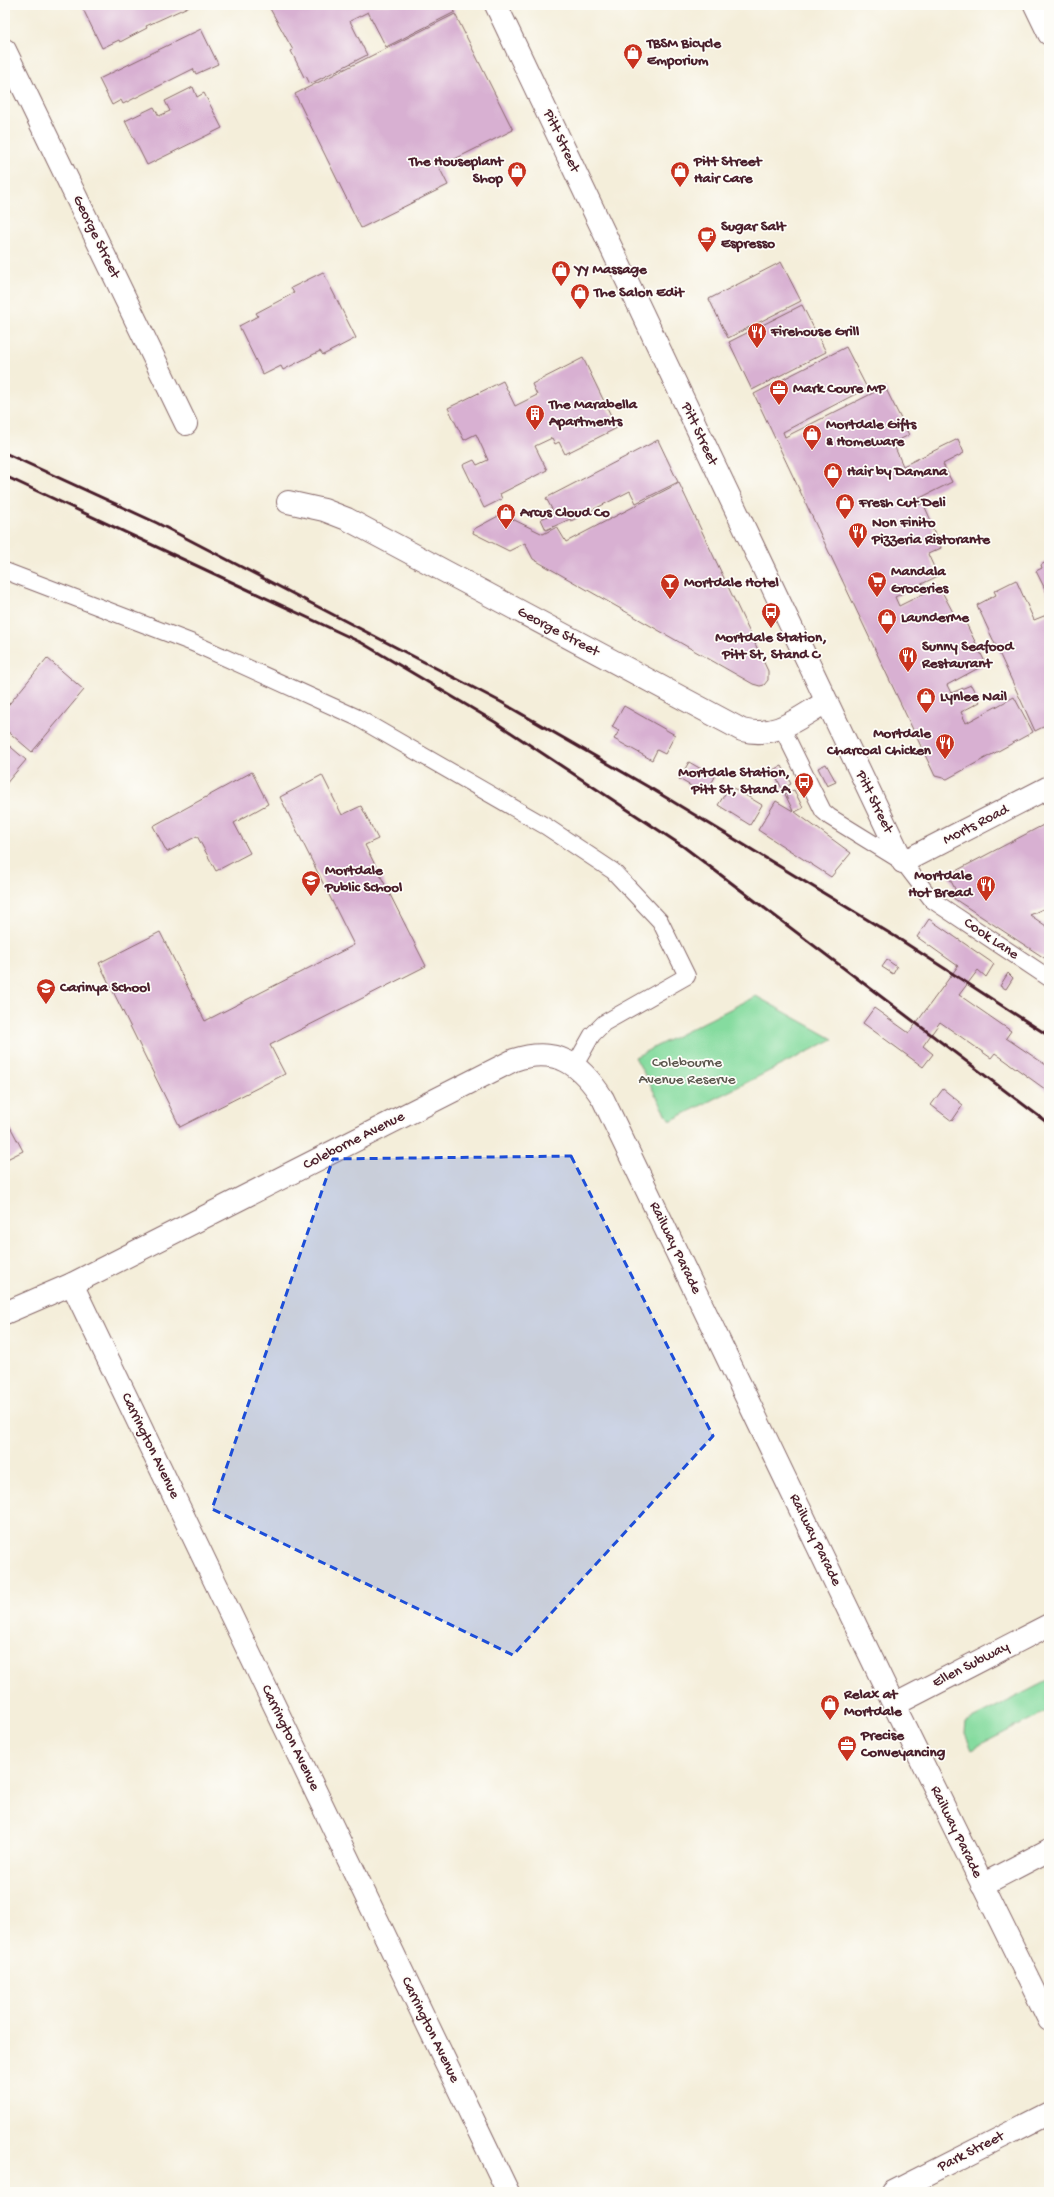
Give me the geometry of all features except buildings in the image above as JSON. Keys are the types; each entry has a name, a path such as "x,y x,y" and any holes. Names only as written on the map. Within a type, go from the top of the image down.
{"street":[{"name":"Pitt Street","path":"496,5 903,862"},
{"path":"1035,5 1049,34"},
{"name":"George Street","path":"5,50 186,424"},
{"name":"George Street","path":"288,502 324,510 347,519 742,730 760,734 775,732 826,702"},
{"name":"Morts Road","path":"903,862 1049,787"},
{"name":"Coleborne Avenue","path":"5,1314 72,1284 514,1060 542,1054 561,1058 575,1065"},
{"name":"Railway Parade","path":"575,1065 586,1075 603,1099 894,1705 1049,2020"},
{"name":"Carrington Avenue","path":"72,1284 508,2192"},
{"name":"Ellen Subway","path":"894,1705 1049,1625"},
{"path":"982,1885 1049,1850"},
{"name":"Park Street","path":"893,2192 1049,2113"}],"lane":[{"path":"5,571 192,643 356,717 547,827 613,871 660,921 687,976 604,1023 592,1035 575,1065"},
{"path":"782,728 823,810 836,823 903,862"},
{"name":"Cook Lane","path":"903,862 932,900 1049,978"}],"highlighted area":[{"path":"571,1156 713,1436 513,1655 212,1509 333,1159"}],"green space":[{"name":"Colebourne Avenue Reserve","path":"756,996 833,1039 670,1121 635,1057"},
{"path":"1049,1680 1049,1710 972,1749 965,1733 966,1722"}],"railway":[{"path":"5,453 157,523 501,702 652,789 896,937 1049,1036"},
{"path":"5,476 362,643 495,722 684,847 1049,1124"}],"place":[{"name":"TBSM Bicycle Emporium","path":"633,70"},
{"name":"The Houseplant Shop","path":"517,188"},
{"name":"Pitt Street Hair Care","path":"680,188"},
{"name":"Sugar Salt Espresso","path":"707,253"},
{"name":"YY Massage","path":"561,287"},
{"name":"The Salon Edit","path":"580,310"},
{"name":"Firehouse Grill","path":"757,349"},
{"name":"Mark Coure MP","path":"779,406"},
{"name":"The Marabella Apartments","path":"535,431"},
{"name":"Mortdale Gifts & Homeware","path":"812,451"},
{"name":"Hair by Damana","path":"833,489"},
{"name":"Fresh Cut Deli","path":"845,520"},
{"name":"Arcus Cloud Co","path":"506,530"},
{"name":"Non Finito Pizzeria Ristorante","path":"858,549"},
{"name":"Mandala Groceries","path":"877,598"},
{"name":"Mortdale Hotel","path":"670,600"},
{"name":"Mortdale Station, Pitt St, Stand C","path":"771,629"},
{"name":"LaunderMe","path":"887,635"},
{"name":"Sunny Seafood Restaurant","path":"908,673"},
{"name":"Lynlee Nail","path":"926,714"},
{"name":"Mortdale Charcoal Chicken","path":"945,760"},
{"name":"Mortdale Station, Pitt St, Stand A","path":"804,799"},
{"name":"Mortdale Public School","path":"311,897"},
{"name":"Mortdale Hot Bread","path":"986,902"},
{"name":"Carinya School","path":"46,1005"},
{"name":"Relax at Mortdale","path":"830,1721"},
{"name":"Precise Conveyancing","path":"847,1762"}]}
